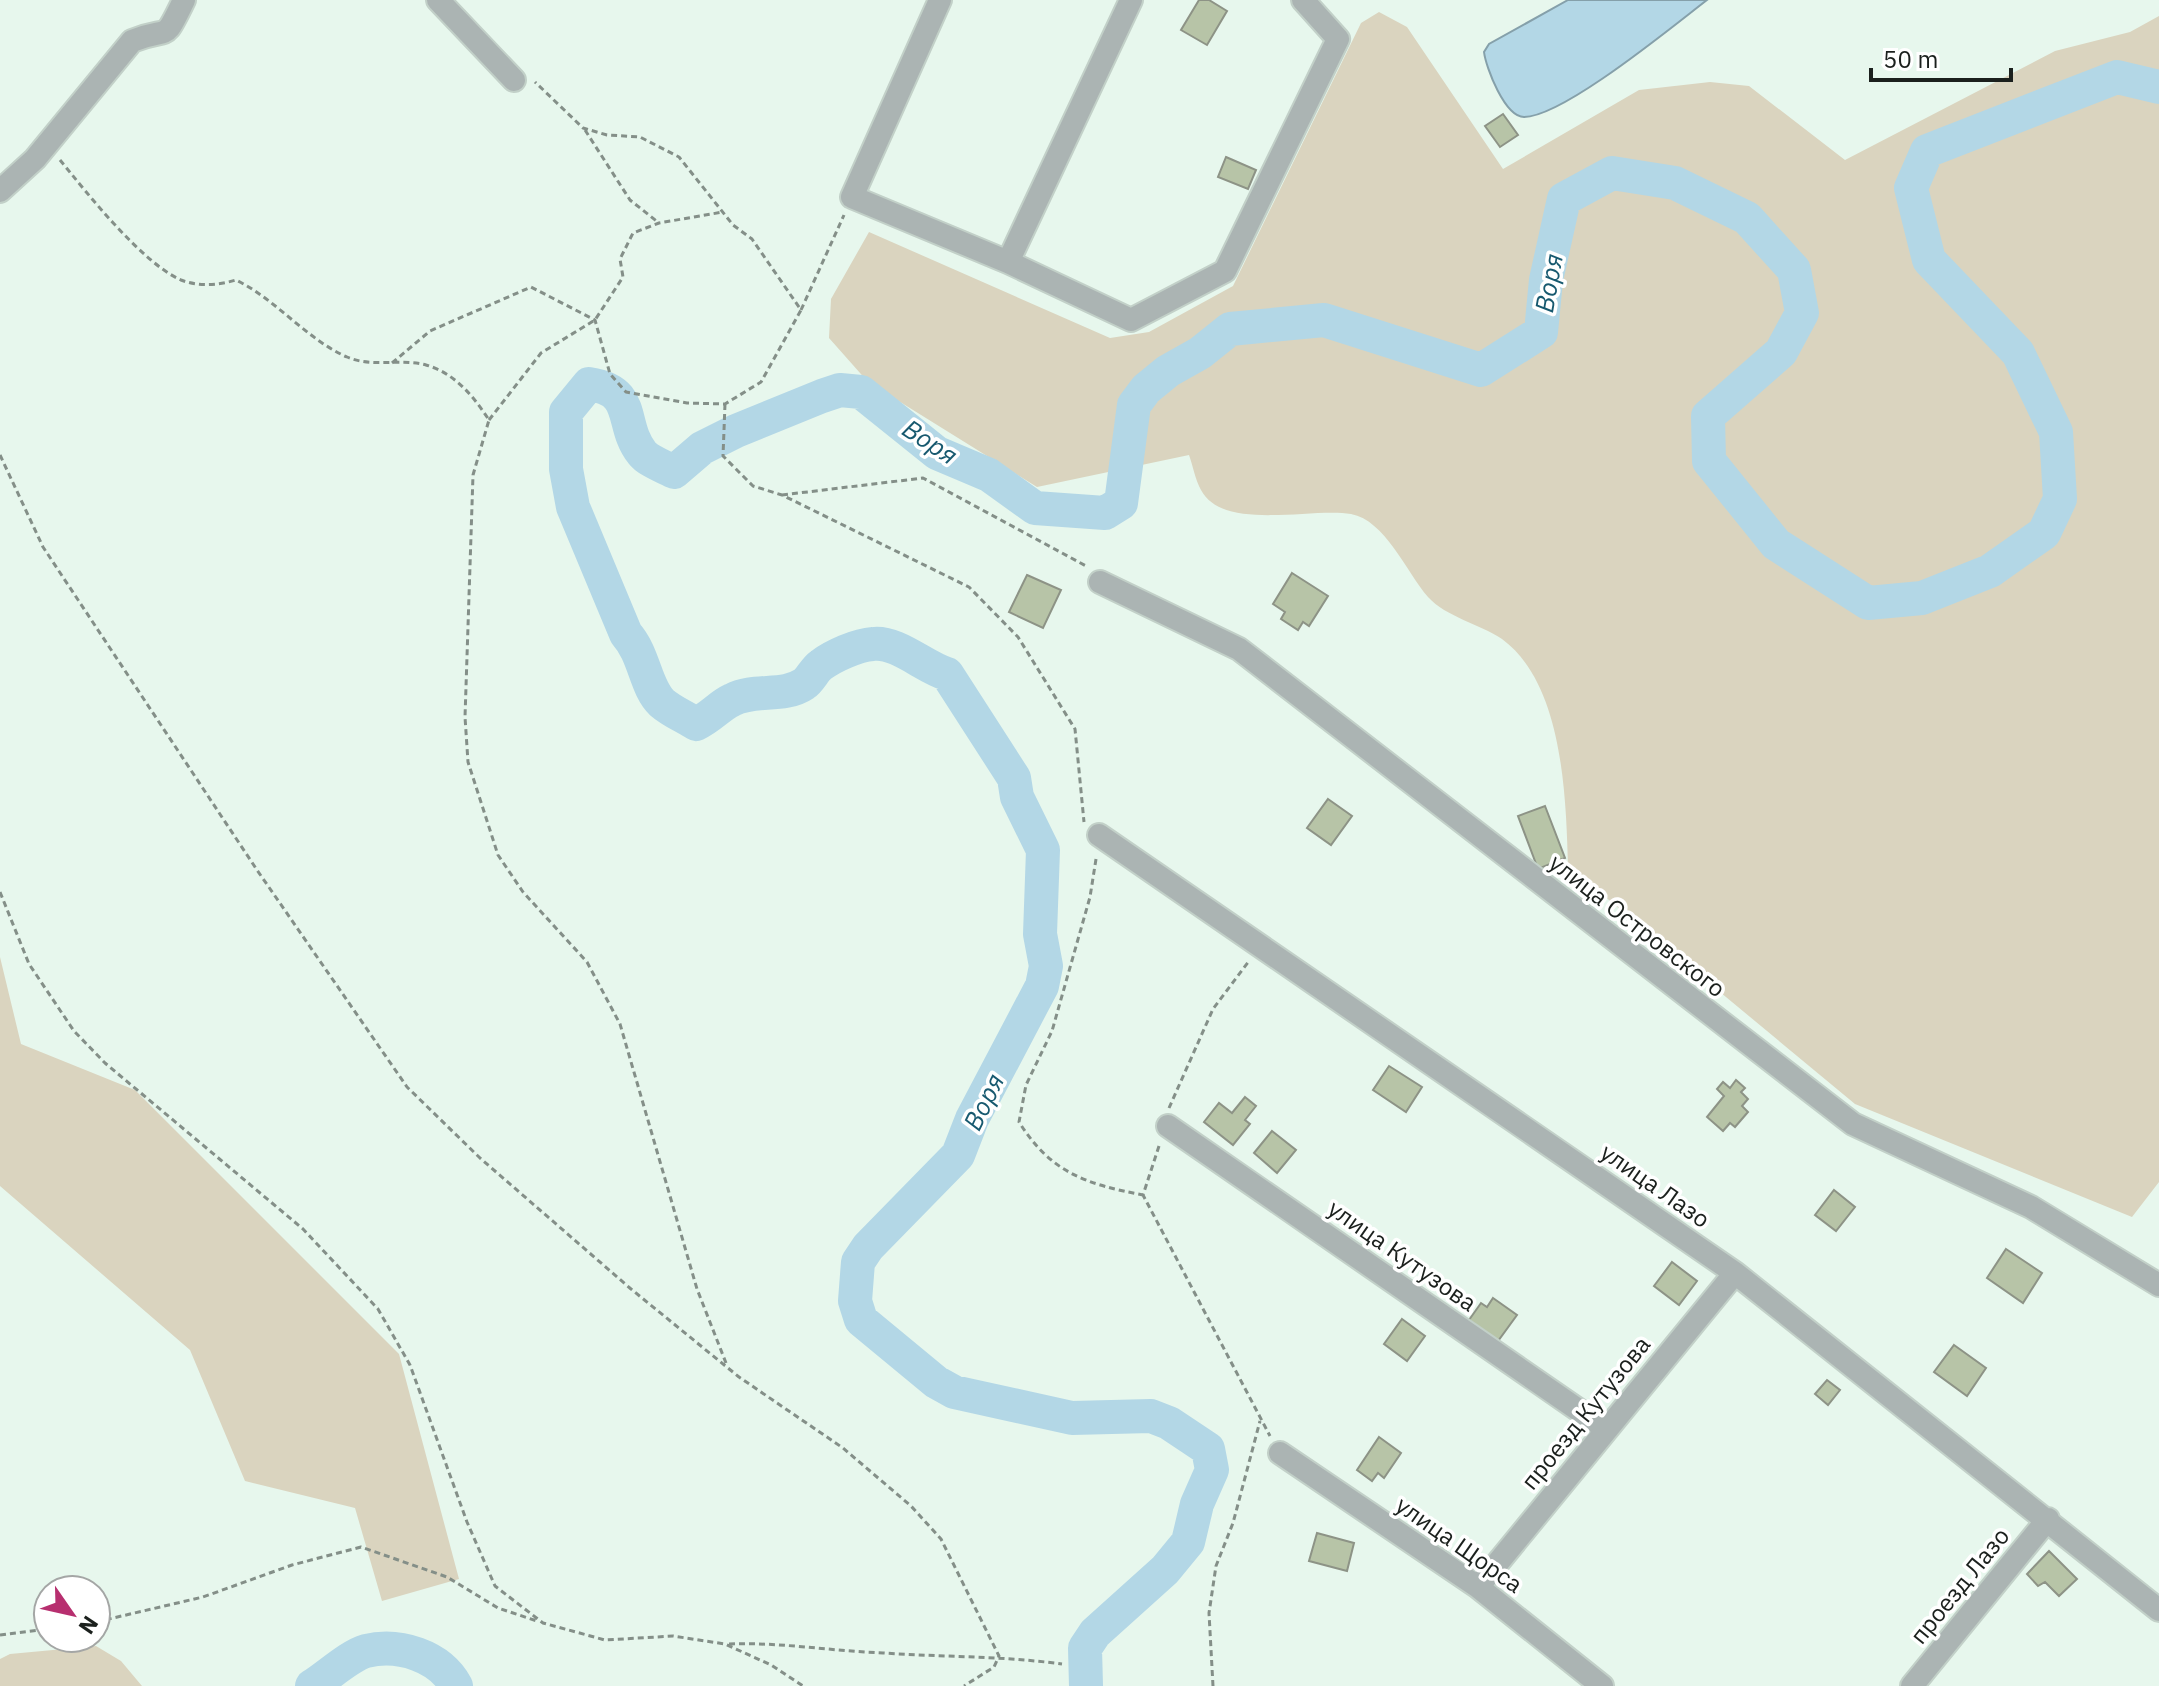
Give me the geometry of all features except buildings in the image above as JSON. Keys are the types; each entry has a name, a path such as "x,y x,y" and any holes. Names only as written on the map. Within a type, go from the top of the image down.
{"street":[{"path":"0,191 47,145 132,41 162,36 170,30 184,0"},
{"path":"438,0 522,77"},
{"path":"940,0 852,197 1008,262 1131,320 1225,271 1338,39 1303,0"},
{"path":"1008,262 1131,0"},
{"name":"улица Островского","path":"1100,582 1239,649 1853,1124 2031,1207 2159,1285"},
{"name":"улица Лазо","path":"1099,835 1735,1273 2159,1610"},
{"name":"улица Кутузова","path":"1168,1126 1606,1429"},
{"name":"проезд Кутузова","path":"1478,1587 1735,1273"},
{"name":"улица Щорса","path":"1280,1453 1478,1587 1602,1686"},
{"name":"проезд Лазо","path":"1912,1686 2048,1519"}],"path":[{"path":"522,77 583,128 630,200 659,223"},
{"path":"583,128 607,135 640,137 679,157 733,225 752,239 801,310"},
{"path":"47,145 104,212 156,262 182,280 216,286 236,280 257,290 306,330 347,357 391,364 427,365 470,390 489,420"},
{"path":"391,364 430,331 531,287 595,320 610,374 626,392 687,403 725,404 761,382 801,310 852,197"},
{"path":"723,212 659,223 633,233 620,259 623,277 595,320 541,353 489,420 473,475 465,687 468,762 498,855 523,892 587,962 620,1024 659,1149 697,1289 727,1367"},
{"path":"725,404 723,456 753,486 782,495 969,587 1018,637 1075,729 1084,822 1099,835 1090,897 1052,1031 1026,1085 1019,1122 1037,1151 1069,1174 1105,1188 1143,1195"},
{"path":"0,455 43,547 249,857 407,1087 480,1158 727,1367 843,1448 911,1506 941,1539 999,1656"},
{"path":"782,495 923,478 1103,576 1100,582"},
{"path":"0,892 29,964 74,1031 105,1063 303,1229 378,1309 410,1365 467,1522 495,1586 543,1623"},
{"path":"1260,946 1213,1009 1167,1112 1168,1126 1143,1195 1280,1453"},
{"path":"1213,1686 1209,1613 1216,1566 1233,1523 1260,1420"},
{"path":"112,1618 203,1597 340,1549 361,1547 447,1577 498,1608 605,1640 673,1636 725,1644 760,1642 883,1653 999,1656 1062,1664"},
{"path":"0,1635 32,1631"},
{"path":"725,1644 771,1665 803,1686"},
{"path":"964,1686 994,1667 999,1656"}],"shaded area":[{"path":"1379,12 1407,27 1503,169 1639,90 1710,82 1749,86 1845,160 2055,51 2130,32 2159,16 2159,1182 2132,1217 1855,1104 1568,866 1557,743 1538,684 1522,659 1502,639 1435,604 1385,537 1363,518 1351,514 1270,515 1228,510 1212,503 1201,490 1189,455 1037,487 868,382 829,338 831,299 869,232 1110,338 1149,332 1233,286 1361,23"},
{"path":"0,957 21,1044 135,1090 399,1354 459,1579 382,1601 355,1508 245,1481 190,1350 0,1186"},
{"path":"10,1654 109,1654 121,1661 142,1686 0,1686 0,1659"}],"water":[{"path":"1568,0 1707,0 1590,87 1542,113 1524,117 1517,115 1498,90 1484,52 1489,44"}],"waterway":[{"name":"Воря","path":"1086,1686 1085,1648 1095,1633 1165,1570 1188,1542 1197,1504 1212,1470 1208,1449 1169,1423 1151,1416 1072,1418 954,1392 936,1382 861,1320 855,1301 858,1262 868,1247 958,1155 972,1119 1042,986 1046,966 1040,934 1043,850 1017,797 1014,778 947,674 901,650 882,644 860,646 839,655 821,665 796,688 741,696 696,724 662,703 626,634 573,507 566,469 566,412 589,384 615,394 621,401 642,453 674,472 702,448 736,431 840,390 861,392 937,453 989,475 1035,508 1105,513 1121,503 1134,405 1146,389 1168,371 1200,353 1230,329 1324,320 1481,370 1541,332 1546,280 1564,199 1612,173 1675,183 1747,218 1794,270 1802,313 1781,352 1708,416 1709,461 1776,544 1868,603 1922,598 1990,571 2044,533 2060,499 2056,432 2018,353 1929,260 1911,188 1927,151 2117,77 2159,87"},
{"name":"Воря","path":"312,1686 359,1654 379,1649 417,1654 440,1667 456,1686"}]}
